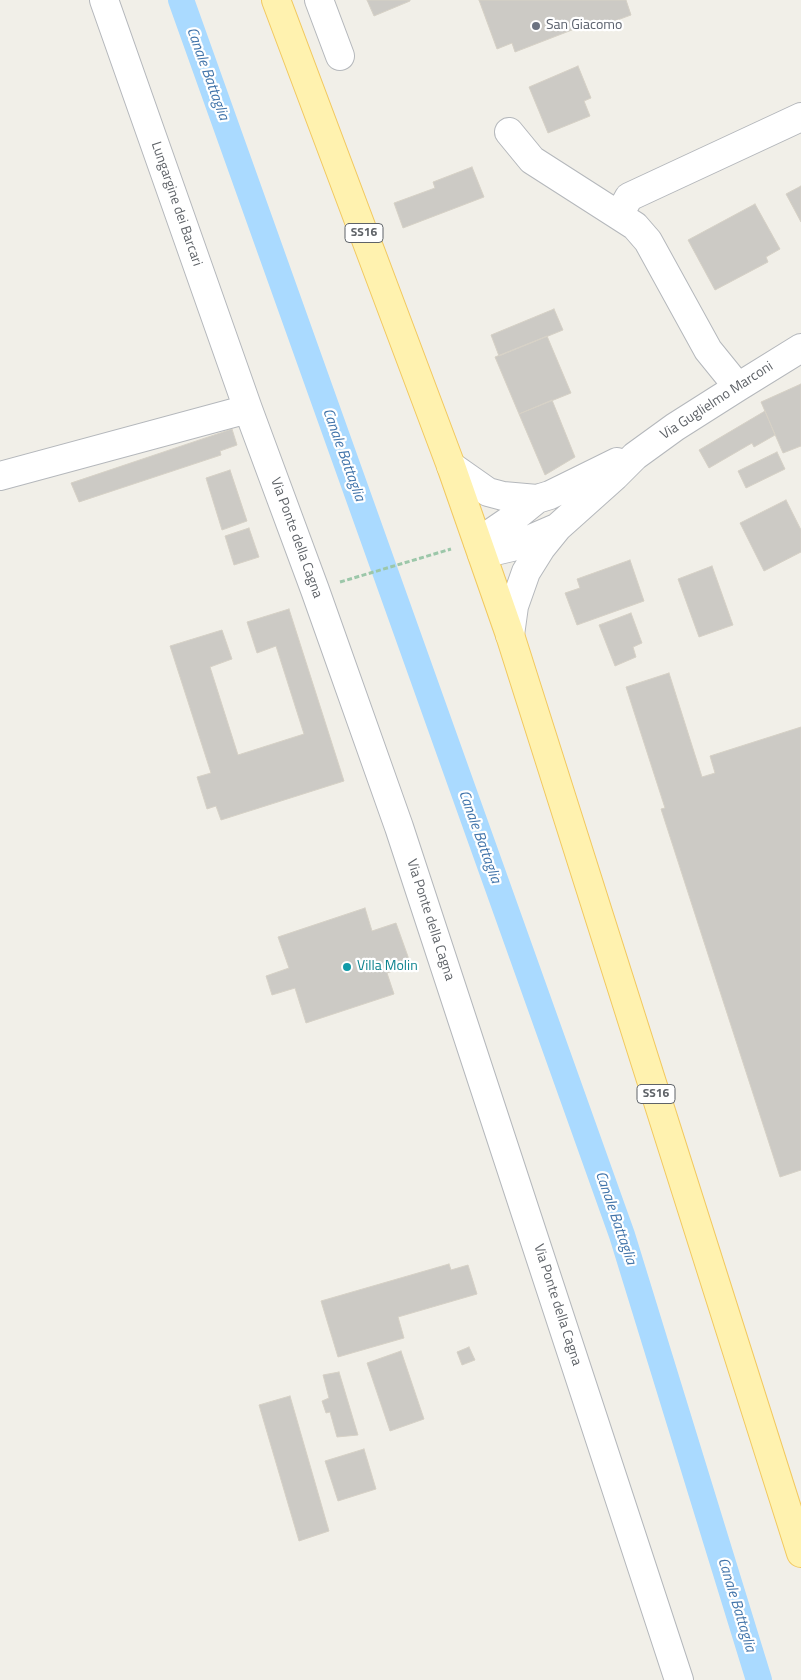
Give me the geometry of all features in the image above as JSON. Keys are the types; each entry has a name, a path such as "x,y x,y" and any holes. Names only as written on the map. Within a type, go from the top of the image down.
{"main road":[{"name":"SS16","path":"276,0 451,466 472,548 510,635 801,1554"}],"street":[{"name":"Lungargine dei Barcari","path":"104,0 248,409"},
{"path":"318,0 340,56"},
{"path":"619,215 629,198 801,117"},
{"path":"509,132 532,160 635,226 648,240 708,350 738,386"},
{"name":"Via Guglielmo Marconi","path":"510,635 514,606 526,572 541,548 558,527 635,456 675,427 738,386 801,348"},
{"path":"0,476 248,409"},
{"name":"Via Ponte della Cagna","path":"248,409 316,590 399,827 680,1680"},
{"name":"Via Guglielmo Marconi","path":"472,548 537,499 610,465 635,456"},
{"name":"Via Guglielmo Marconi","path":"451,466 488,492 503,496 537,499"},
{"name":"Via Guglielmo Marconi","path":"472,548 512,547 558,527"}],"path":[{"path":"348,580 472,548"}],"building":[{"path":"367,0 410,0 410,1 374,16"},
{"name":"San Giacomo","path":"479,0 626,0 631,15 593,29 590,23 515,52 512,43 497,49"},
{"path":"578,66 591,98 584,101 590,116 548,133 529,87"},
{"path":"472,167 484,197 403,228 394,203 435,188 433,182"},
{"path":"801,186 801,222 786,194"},
{"path":"755,204 780,249 766,257 768,262 715,290 688,240"},
{"path":"554,309 563,330 499,356 491,335"},
{"path":"547,336 571,393 519,414 495,357"},
{"path":"801,384 801,446 783,453 761,402"},
{"path":"552,400 575,457 545,475 519,414"},
{"path":"765,411 775,435 754,447 752,443 709,468 699,450"},
{"path":"232,429 237,445 220,451 221,455 79,502 71,483"},
{"path":"777,452 785,469 746,488 738,471"},
{"path":"230,470 247,521 222,530 206,478"},
{"path":"786,500 801,530 801,552 764,571 740,523"},
{"path":"249,528 259,557 234,565 225,536"},
{"path":"630,560 644,601 577,625 565,593 580,588 577,579"},
{"path":"712,566 733,625 699,637 678,579"},
{"path":"289,609 344,781 221,820 216,806 207,809 197,777 211,773 170,646 222,630 232,659 210,667 238,755 304,734 276,646 257,653 247,622"},
{"path":"631,613 642,643 633,647 636,657 615,666 599,625"},
{"path":"669,673 702,777 715,773 710,756 801,727 801,1170 780,1177 661,809 665,808 626,687"},
{"name":"Villa Molin","path":"365,908 372,931 396,923 411,965 387,973 394,994 306,1023 295,988 272,995 266,976 289,968 278,937"},
{"path":"449,1264 451,1270 468,1265 477,1294 398,1317 404,1338 338,1357 321,1301"},
{"path":"469,1347 475,1360 462,1365 457,1352"},
{"path":"401,1351 424,1419 390,1431 367,1363"},
{"path":"339,1372 358,1435 337,1437 330,1412 326,1413 322,1401 329,1398 323,1375"},
{"path":"290,1396 329,1531 299,1541 259,1405"},
{"path":"364,1449 376,1489 338,1501 325,1461"}],"waterway":[{"name":"Canale Battaglia","path":"181,0 622,1235 759,1680"}],"place":[{"name":"San Giacomo","path":"536,26"},
{"name":"Villa Molin","path":"347,967"}]}
